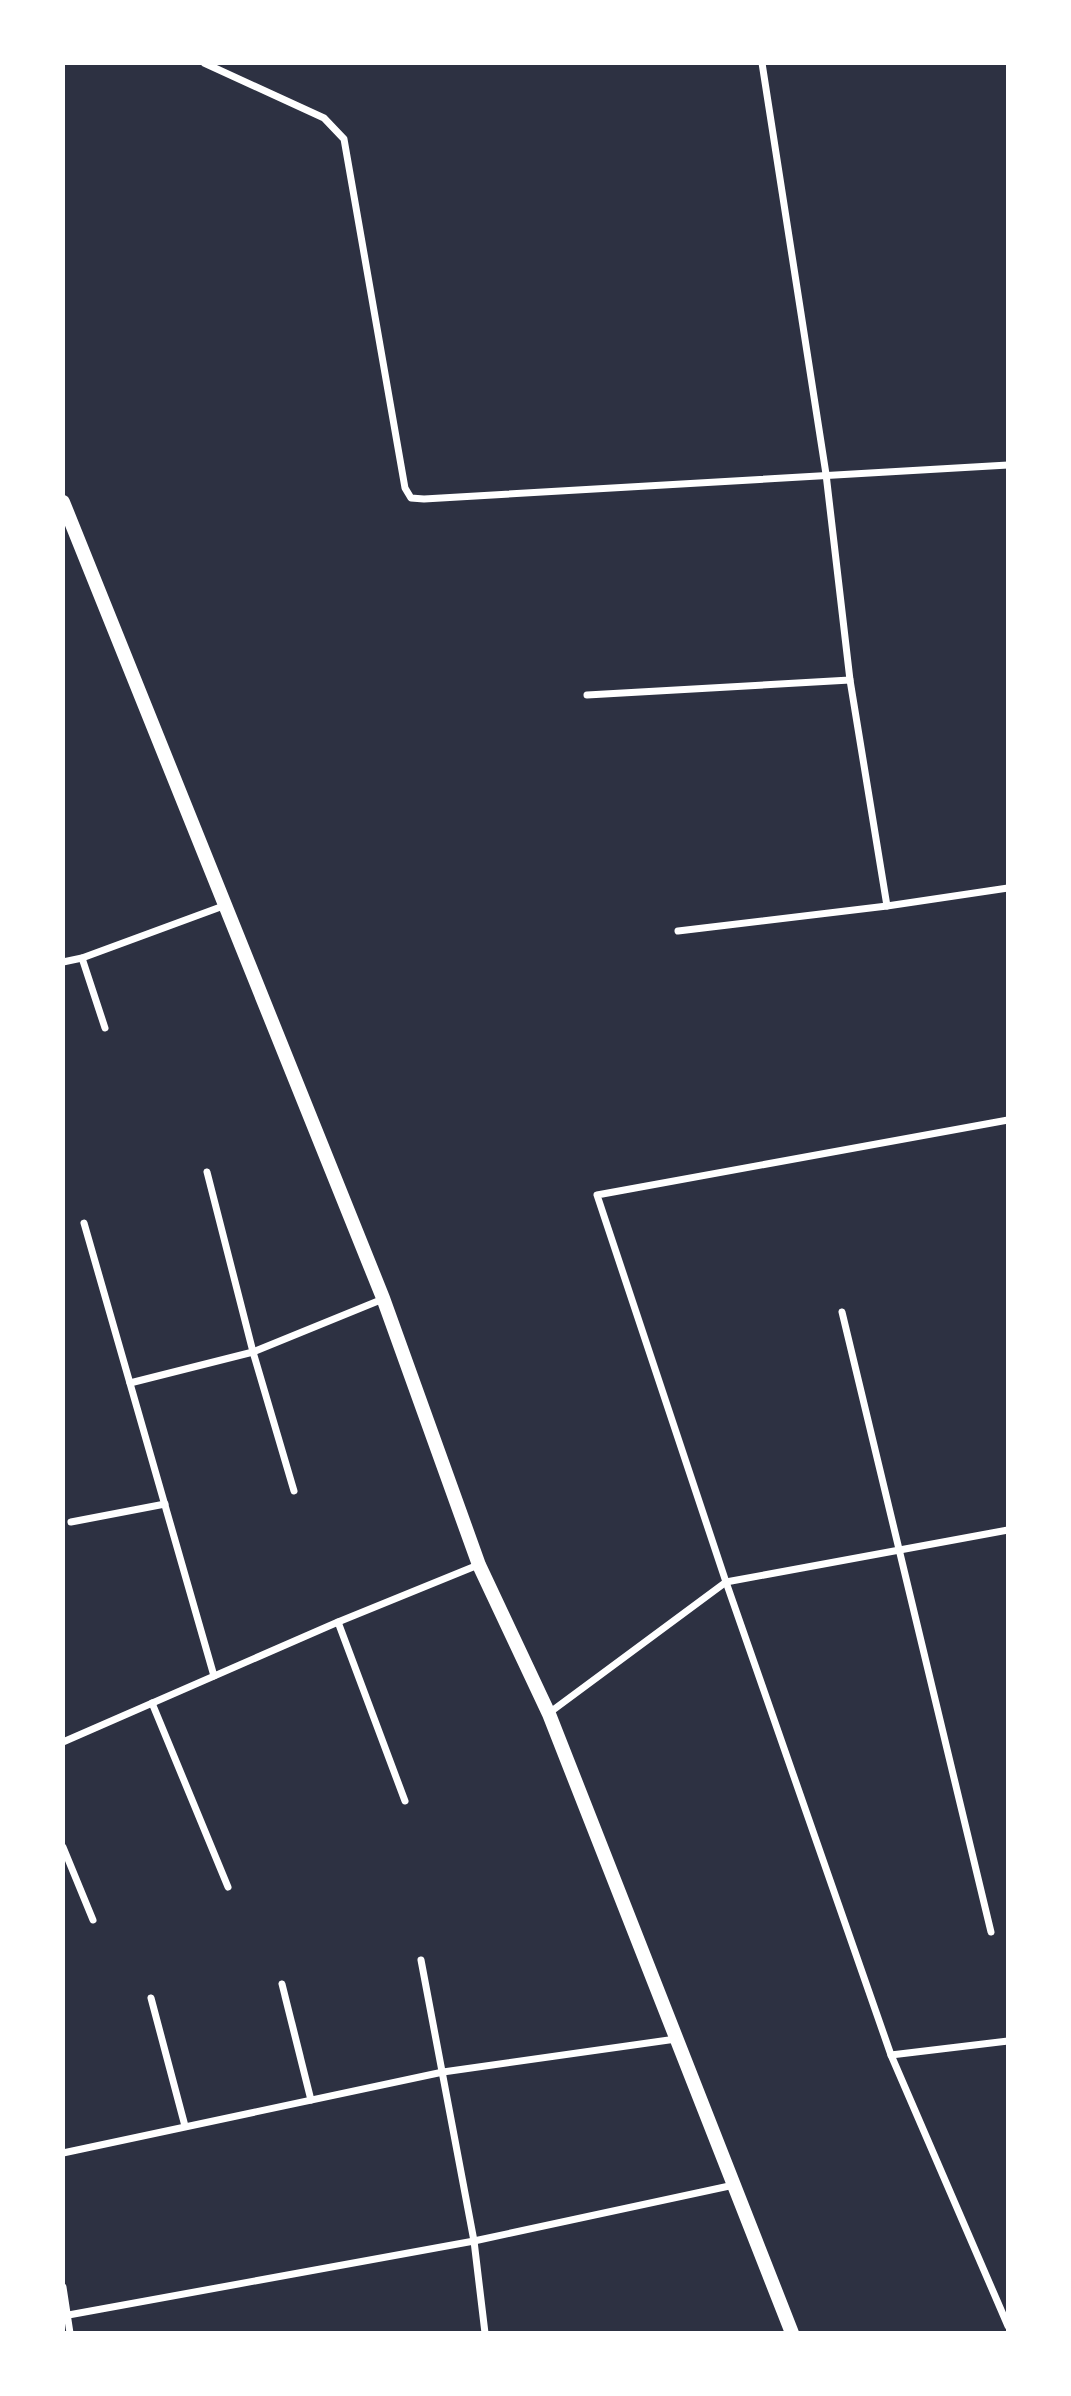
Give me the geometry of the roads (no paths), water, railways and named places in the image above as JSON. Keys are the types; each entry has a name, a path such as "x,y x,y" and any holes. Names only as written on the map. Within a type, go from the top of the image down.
{"main road":[{"path":"63,502 383,1298 479,1565 549,1714 792,2333"}],"street":[{"path":"204,63 324,118 344,139 405,488 411,498 1008,465"},
{"path":"762,63 826,474 849,680 887,906"},
{"path":"587,695 849,680"},
{"path":"678,930 887,906 1008,888"},
{"path":"63,962 82,958 226,904"},
{"path":"82,958 105,1028"},
{"path":"1008,1121 597,1195 726,1582 891,2055 1008,2326"},
{"path":"207,1172 253,1352 294,1491"},
{"path":"84,1223 214,1676"},
{"path":"130,1384 253,1352 383,1298"},
{"path":"842,1312 990,1931"},
{"path":"71,1522 165,1504"},
{"path":"549,1714 726,1582 1008,1530"},
{"path":"63,1742 338,1622 479,1565"},
{"path":"338,1622 405,1801"},
{"path":"152,1703 228,1887"},
{"path":"63,1847 93,1920"},
{"path":"421,1960 474,2241 485,2333"},
{"path":"282,1984 311,2100"},
{"path":"151,1998 185,2126"},
{"path":"63,2153 443,2072 677,2039"},
{"path":"891,2055 1008,2040"},
{"path":"65,2315 474,2241 734,2185"},
{"path":"63,2287 65,2315 70,2333"}]}
